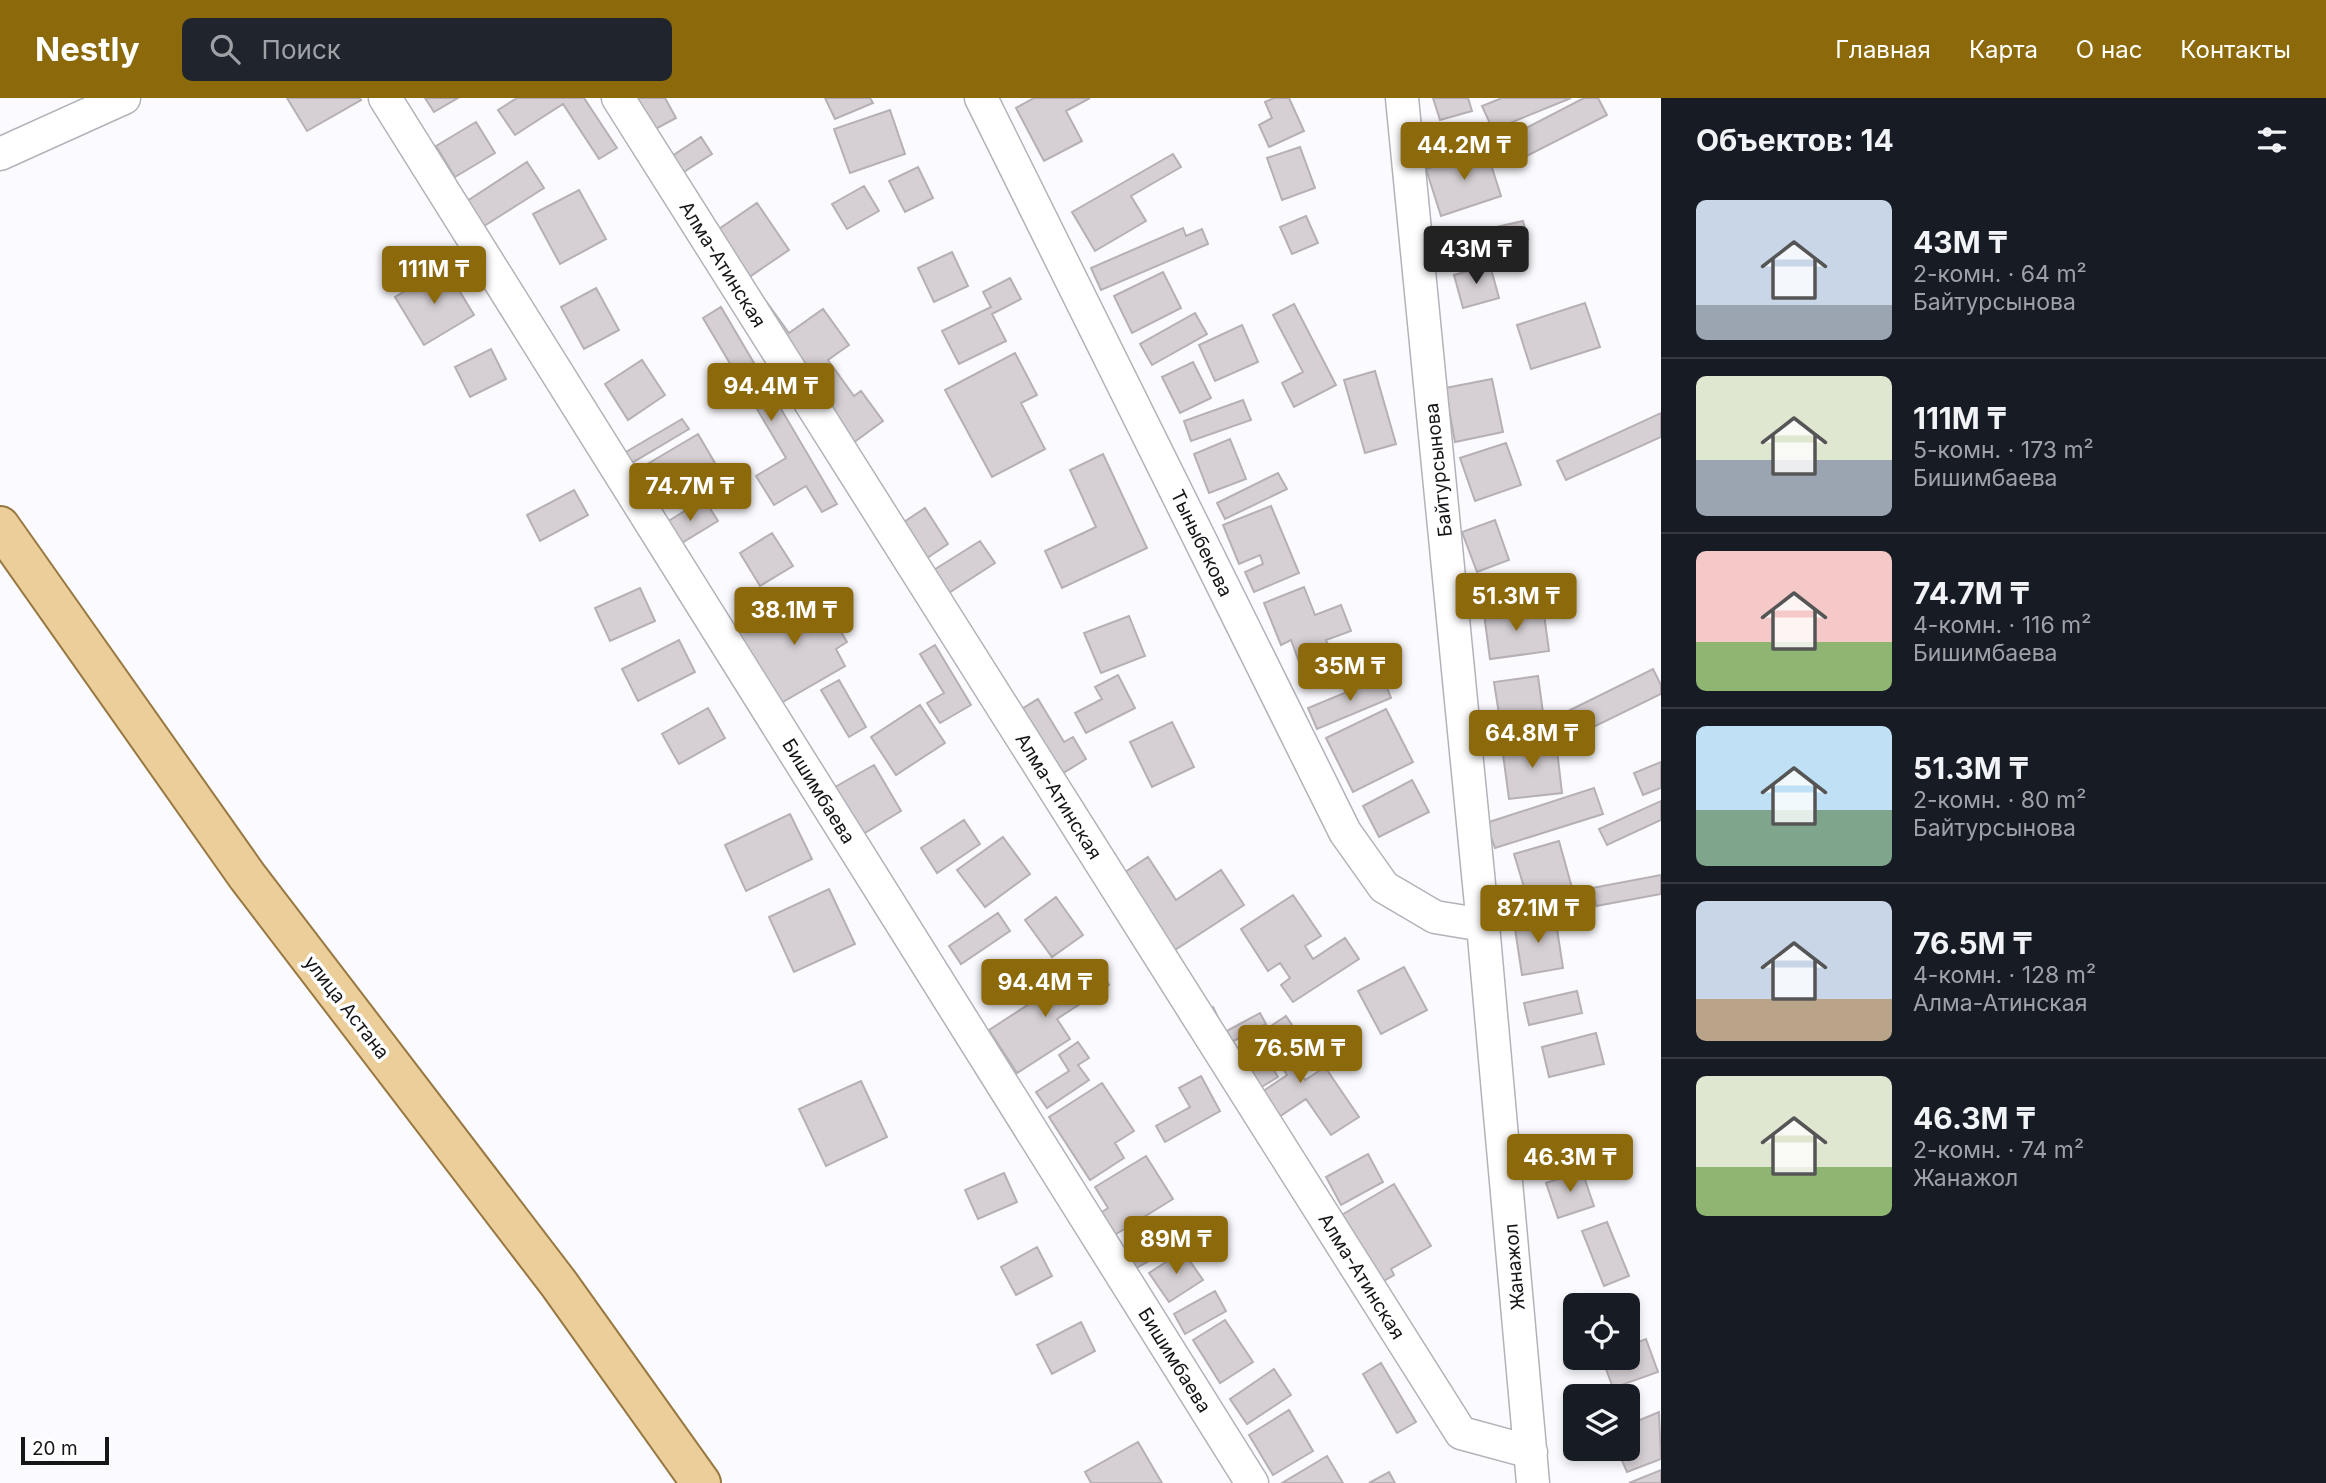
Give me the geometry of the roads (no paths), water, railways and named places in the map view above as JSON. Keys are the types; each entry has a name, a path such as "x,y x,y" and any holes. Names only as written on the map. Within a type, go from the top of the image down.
{"main road":[{"name":"улица Астана","path":"0,526 247,876 551,1273 701,1483"}],"street":[{"path":"0,155 124,98"},
{"name":"Бишимбаева","path":"385,98 1252,1483"},
{"name":"Алма-Атинская","path":"618,98 1461,1433 1532,1468"},
{"name":"Тыныбекова","path":"981,98 1345,832 1384,887 1435,917 1483,925"},
{"name":"Байтурсынова","path":"1402,98 1483,925"},
{"name":"Жанажол","path":"1483,925 1532,1468"}]}
